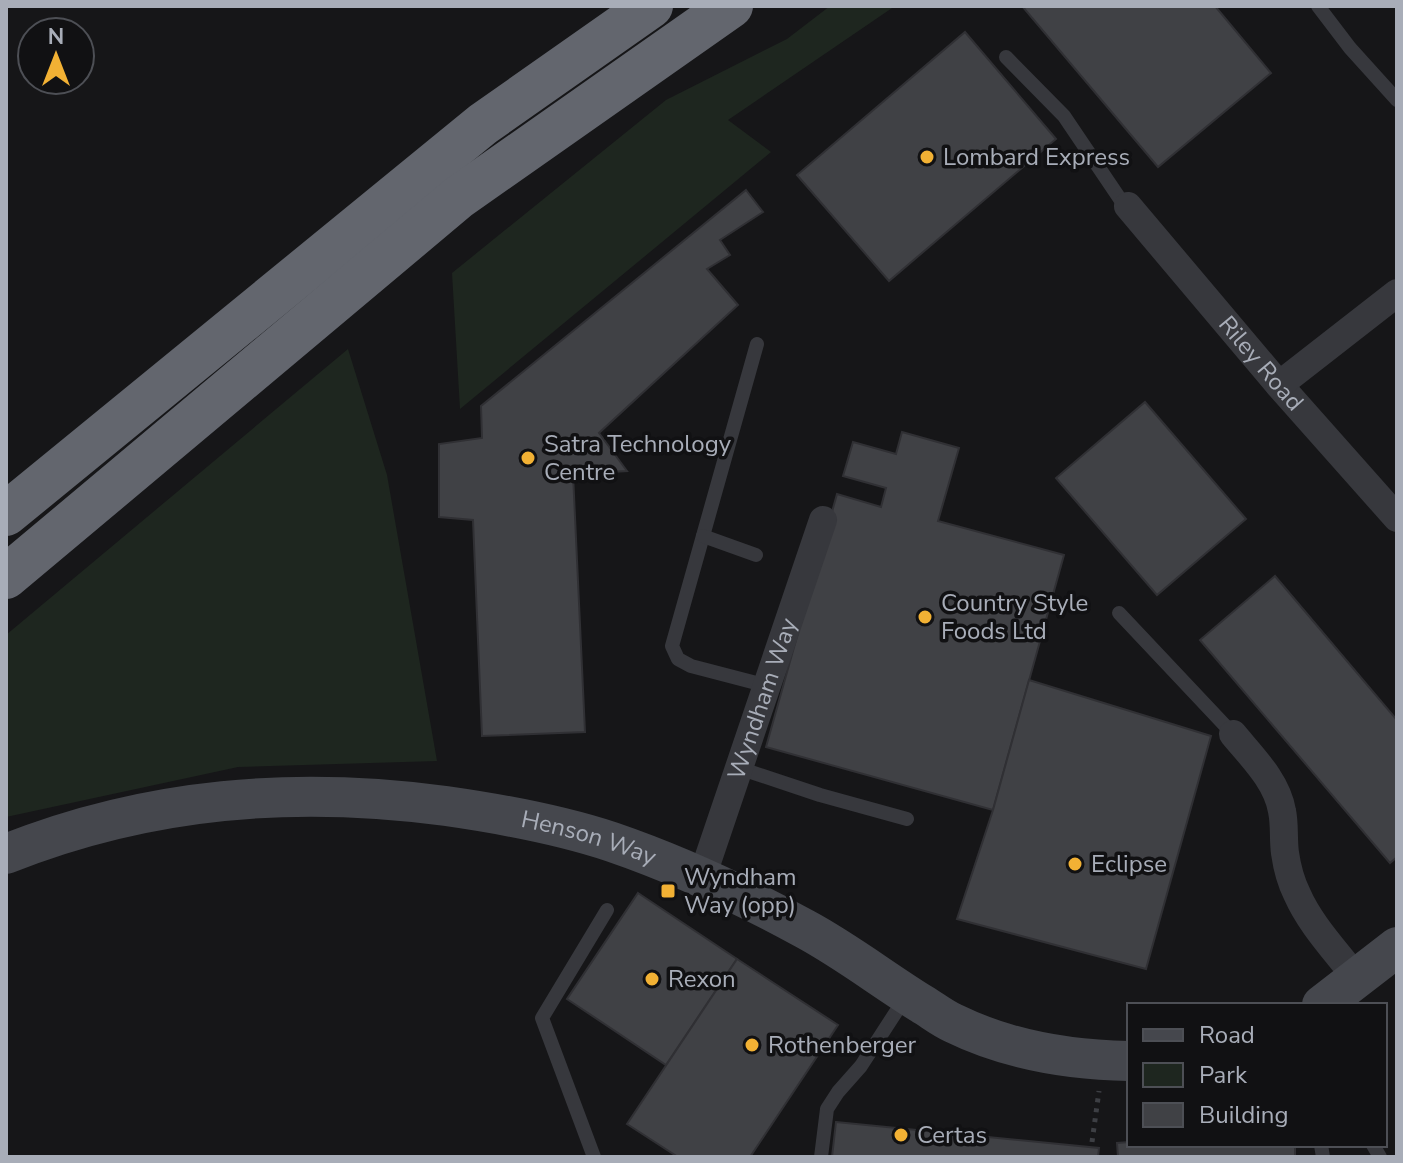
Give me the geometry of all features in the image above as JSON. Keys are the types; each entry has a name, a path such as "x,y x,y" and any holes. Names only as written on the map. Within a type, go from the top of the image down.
{"highway":[{"path":"6,514 483,124 651,6"},
{"path":"6,577 459,197 731,6"}],"street":[{"name":"Riley Road","path":"1128,206 1279,385 1397,518"},
{"path":"1279,385 1397,293"},
{"name":"Wyndham Way","path":"702,877 823,520"},
{"path":"1233,734 1263,770 1276,792 1282,808 1285,852 1291,878 1310,918 1333,998 1397,947"},
{"name":"Henson Way","path":"6,854 84,827 173,807 250,798 329,797 411,802 483,811 554,825 613,843 745,896 815,934 952,1023 1002,1043 1093,1061 1114,1074"}],"lane":[{"path":"1318,6 1350,48 1397,100"},
{"path":"1006,57 1064,116 1120,199 1128,206"},
{"path":"757,344 672,646 678,659 691,666 768,686"},
{"path":"703,536 756,555"},
{"path":"1119,613 1233,734"},
{"path":"739,768 907,819"},
{"path":"594,1157 542,1018 607,910"},
{"path":"821,1157 827,1109 861,1066 907,995"}],"path":[{"path":"1092,1142 1114,1074"}],"green space":[{"path":"830,6 895,6 728,120 771,152 460,409 452,273 666,100 787,39"},
{"path":"348,349 387,475 437,761 238,767 6,817 6,635"}],"building":[{"path":"1022,6 1215,6 1271,73 1158,167"},
{"name":"Lombard Express","path":"965,32 1056,139 889,281 797,175"},
{"name":"Satra Technology Centre","path":"746,190 763,212 720,240 730,255 707,269 738,305 599,433 627,471 573,474 585,732 482,736 473,520 439,517 439,444 482,438 481,406"},
{"path":"1145,402 1246,519 1157,595 1056,478"},
{"name":"Country Style Foods Ltd","path":"902,432 959,448 938,521 1064,555 993,810 766,747 837,494 881,507 886,488 843,476 853,442 896,454"},
{"path":"1275,576 1397,720 1397,857 1390,863 1200,640"},
{"name":"Eclipse","path":"1029,680 1211,736 1146,969 957,919 993,810"},
{"name":"Rexon","path":"638,893 737,959 666,1065 567,999"},
{"name":"Rothenberger","path":"737,959 838,1025 750,1157 678,1157 627,1124"},
{"name":"Certas","path":"836,1122 1099,1148 1098,1157 832,1157"},
{"path":"1127,1142 1127,1147 1295,1147 1295,1157 1118,1157 1117,1143"}],"place":[{"name":"Lombard Express","path":"927,157"},
{"name":"Satra Technology Centre","path":"528,458"},
{"name":"Country Style Foods Ltd","path":"925,617"},
{"name":"Eclipse","path":"1075,864"},
{"name":"Wyndham Way (opp)","path":"668,891"},
{"name":"Rexon","path":"652,979"},
{"name":"Rothenberger","path":"752,1045"},
{"name":"Certas","path":"901,1135"}]}
